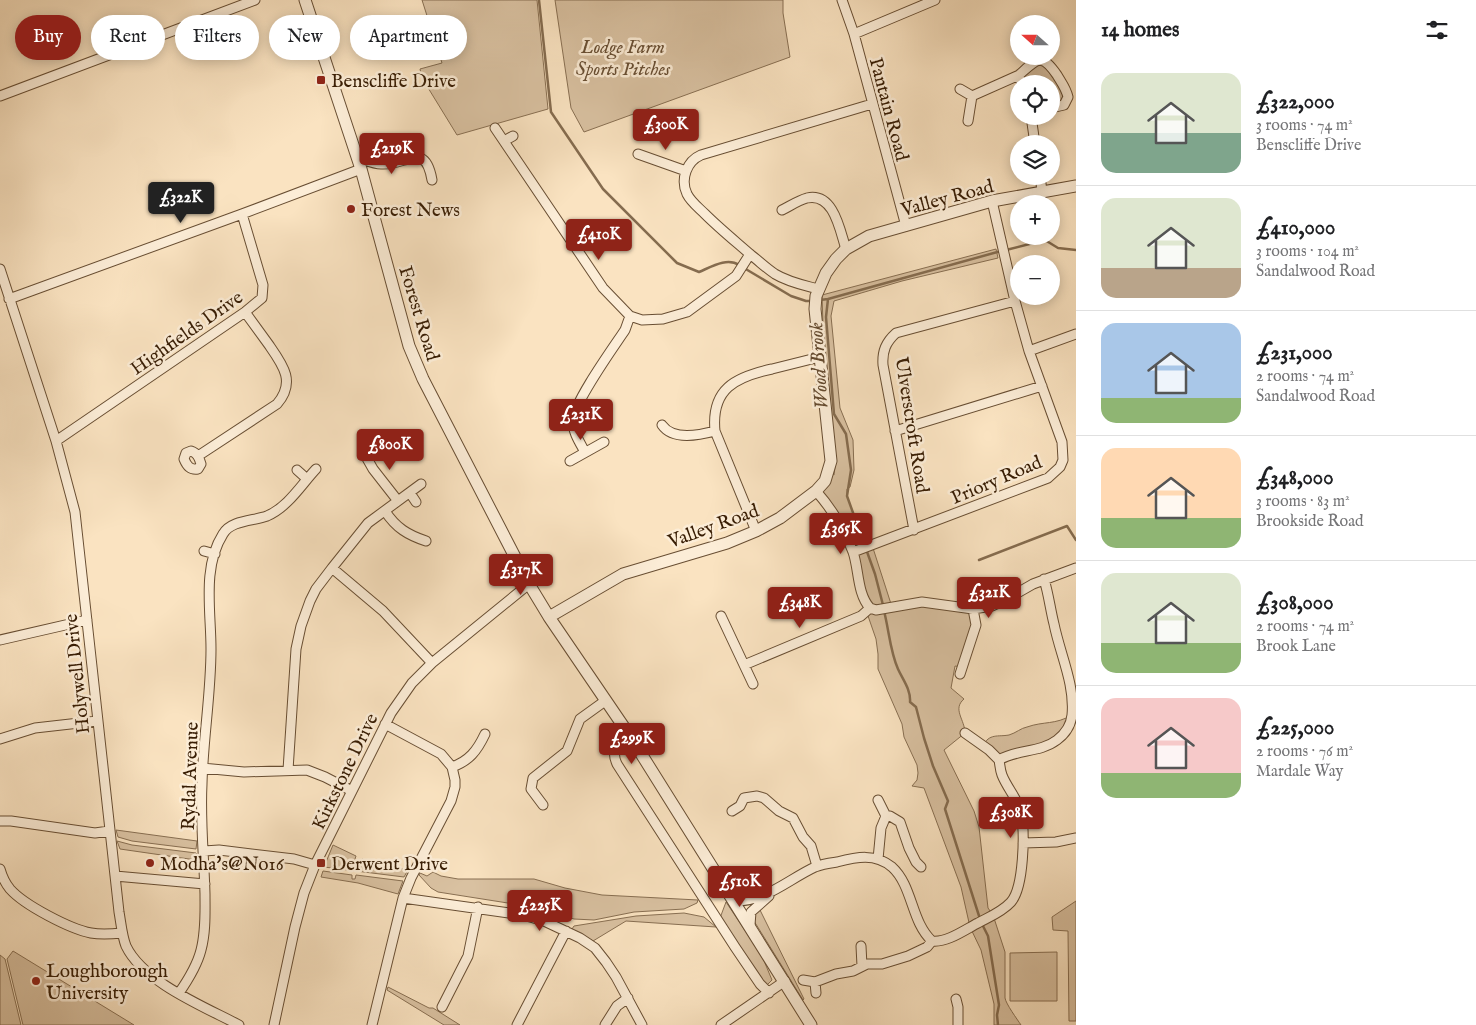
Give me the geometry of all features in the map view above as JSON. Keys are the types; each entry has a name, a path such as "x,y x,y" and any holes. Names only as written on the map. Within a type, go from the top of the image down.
{"street":[{"path":"0,96 254,0"},
{"name":"Forest Road","path":"305,0 359,163 410,346 423,379 529,584 549,617 630,736 811,1025"},
{"name":"Pantain Road","path":"842,0 854,34 906,226"},
{"path":"854,34 936,0"},
{"path":"1024,75 1037,60 1048,63 1056,75"},
{"path":"1060,80 1068,97 1064,105 1060,106"},
{"path":"960,89 972,96 1010,83"},
{"path":"968,121 972,96"},
{"path":"817,293 789,281 748,257 691,200 686,192 686,171 691,162 701,155 872,104"},
{"path":"495,128 602,288 630,316 663,320 681,314 698,305 727,284 741,270 748,257"},
{"path":"504,141 513,136"},
{"path":"636,154 686,171"},
{"path":"9,299 242,214 359,163 380,164 418,156 428,164 432,180"},
{"path":"1041,185 1042,191"},
{"name":"Valley Road","path":"549,617 623,574 727,543 756,532 780,518 816,492 825,481 831,461 815,309 817,293 826,273 846,249 869,236 992,202 1076,186"},
{"path":"782,210 806,198 814,197 824,201 834,212 846,249"},
{"name":"Priory Road","path":"992,202 1010,279"},
{"name":"Highfields Drive","path":"56,441 245,312 262,298 263,285 242,214"},
{"name":"Holywell Drive","path":"0,269 56,441 75,512 115,876 122,932 126,945 132,957 150,975 239,1025"},
{"name":"Ulverscroft Road","path":"914,530 882,356 889,340 896,333 1010,302"},
{"name":"Priory Road","path":"853,552 1048,478 1055,473 1063,460 1062,442 1029,351 1016,305"},
{"path":"198,456 277,404 283,398 286,389 287,380 283,364 245,312"},
{"path":"586,452 577,438 573,420 577,405 625,330 630,316"},
{"path":"1029,351 1076,334"},
{"path":"756,532 715,431 716,407 726,388 750,374 820,357"},
{"path":"895,431 1042,386"},
{"path":"663,429 688,436 715,431"},
{"path":"570,461 604,442"},
{"path":"364,453 376,467 398,501"},
{"path":"297,470 307,478"},
{"name":"Rydal Avenue","path":"179,993 201,952 205,916 201,786 210,674 210,574 215,554 226,529 232,525 268,516 280,509 316,470"},
{"path":"288,770 296,650 301,626 310,601 316,589 368,523 421,484"},
{"path":"816,492 830,509 853,552 863,594 870,608"},
{"path":"410,493 416,502"},
{"path":"385,511 393,523 402,531 426,542"},
{"path":"204,551 215,554"},
{"path":"332,568 383,611 432,662"},
{"path":"744,665 861,616 870,608 884,608 922,602 973,609 992,606 1044,579 1076,568"},
{"path":"999,760 1013,754 1040,749 1055,742 1072,728 1069,680 1044,579"},
{"name":"Kirkstone Drive","path":"274,1025 304,893 315,864 385,724 404,692 432,662 529,584"},
{"path":"959,669 972,640 976,625 973,609"},
{"path":"721,616 753,684"},
{"path":"0,640 87,620"},
{"path":"543,804 531,789 533,778 567,750 580,719 605,701"},
{"path":"0,739 43,727 97,721"},
{"path":"372,1025 403,898 411,878 454,793 455,780 452,768 447,760 435,750 385,724"},
{"path":"803,980 815,982 836,974 854,971 867,964 882,964 908,956 927,947 932,941 944,940 1000,912 1011,902 1020,884 1023,843 1020,812 1002,774 999,760 989,750 965,733"},
{"path":"452,768 470,757 476,743 485,734"},
{"path":"630,736 619,744 614,751 617,764 735,947 760,984 769,993"},
{"path":"202,768 244,772 306,770 314,772 352,791"},
{"path":"732,811 740,806 742,794 764,798 779,811 796,816 803,837 811,846 817,866"},
{"path":"878,800 886,816 882,828 878,859"},
{"path":"886,816 890,816 900,822 916,865"},
{"path":"0,821 95,833 110,832"},
{"path":"1023,843 1056,842 1076,838"},
{"path":"204,851 219,850 301,860 315,864"},
{"path":"735,901 750,900 778,889 817,866 869,856 892,867 900,878 924,932 932,941"},
{"path":"0,869 4,880 14,893 59,922 92,933 122,932"},
{"path":"115,876 205,884"},
{"path":"750,925 750,915 754,909 778,889"},
{"path":"403,898 478,907 534,918 580,938 595,948 616,977 642,1025"},
{"path":"442,1007 468,956 478,907"},
{"path":"516,1025 566,931"},
{"path":"861,946 862,966"},
{"path":"721,1025 785,981"},
{"path":"815,982 816,993"},
{"path":"605,1025 617,1006 628,998"},
{"path":"956,999 958,1025"}],"green space":[{"path":"422,0 537,0 548,109 457,135 422,78 420,69 442,63 441,60 467,60 467,15 427,15"},
{"name":"Lodge Farm Sports Pitches","path":"555,0 783,0 783,13 790,57 584,132 571,108"},
{"path":"1034,65 1045,65 1052,75 1019,75"},
{"path":"1060,86 1068,97 1060,102"},
{"path":"996,249 998,258 902,281 834,301 831,316 840,408 853,440 854,470 850,487 847,489 847,496 866,547 872,545 892,607 910,604 973,609 976,625 962,667 955,666 951,688 964,699 959,707 959,711 965,733 944,750 974,811 979,827 988,908 993,915 1005,952 1005,998 1009,1008 1021,1025 994,1025 994,1004 981,950 970,927 961,887 924,788 912,786 917,780 917,765 904,737 902,724 878,669 876,639 867,613 853,552 816,492 829,472 834,475 836,459 824,356 822,295"},
{"path":"1072,715 1055,742 1003,757 983,746 991,737 1009,735 1033,725 1060,720"},
{"path":"116,830 197,841 196,849 132,841 118,837"},
{"path":"117,841 132,845 196,853 198,859 120,849"},
{"path":"333,845 356,856 354,862 359,864 362,859 370,863 408,870 404,877 324,867"},
{"path":"323,871 352,875 352,879 355,879 356,875 403,881 398,894 358,883 321,877"},
{"path":"433,872 441,876 458,879 534,879 565,888 602,895 698,900 697,903 684,909 634,912 594,920 574,919 533,907 438,892 431,888 419,875 420,873 427,876"},
{"path":"1076,901 1076,1021 1069,1021 1068,931 1053,930 1052,917"},
{"path":"726,902 762,956 772,980 767,985 763,984 720,918"},
{"path":"760,910 803,1000 754,921 755,914"},
{"path":"684,913 704,917 716,927 626,921 593,941 572,929 574,926 636,916"},
{"name":"Loughborough University","path":"13,951 134,1025 23,1025 7,959"},
{"path":"1057,952 1057,1001 1010,1001 1010,953"},
{"path":"0,955 5,959 21,1025 0,1025"},
{"path":"388,987 429,1008 433,1008 460,1025 444,1025 387,990"}],"waterway":[{"name":"Wood Brook","path":"539,0 551,112 603,189 677,263 699,272 724,262 739,265"},
{"path":"1006,250 1045,240 1058,248 1076,250"},
{"path":"828,299 1001,251"},
{"name":"Wood Brook","path":"744,268 791,296 812,301"},
{"name":"Wood Brook","path":"820,300 828,299 826,317 834,414 846,434 851,470 847,496 875,574 883,605"},
{"path":"979,560 1067,526 1076,540"},
{"name":"Wood Brook","path":"884,611 895,662 908,689 910,702 916,707 933,766 948,801 945,809 980,919"},
{"name":"Wood Brook","path":"982,924 988,936 999,1005 998,1025"}],"place":[{"name":"Benscliffe Drive","path":"321,80"},
{"name":"Forest News","path":"351,209"},
{"name":"Modha's@No16","path":"150,863"},
{"name":"Derwent Drive","path":"321,863"},
{"name":"Loughborough University","path":"36,981"}]}
